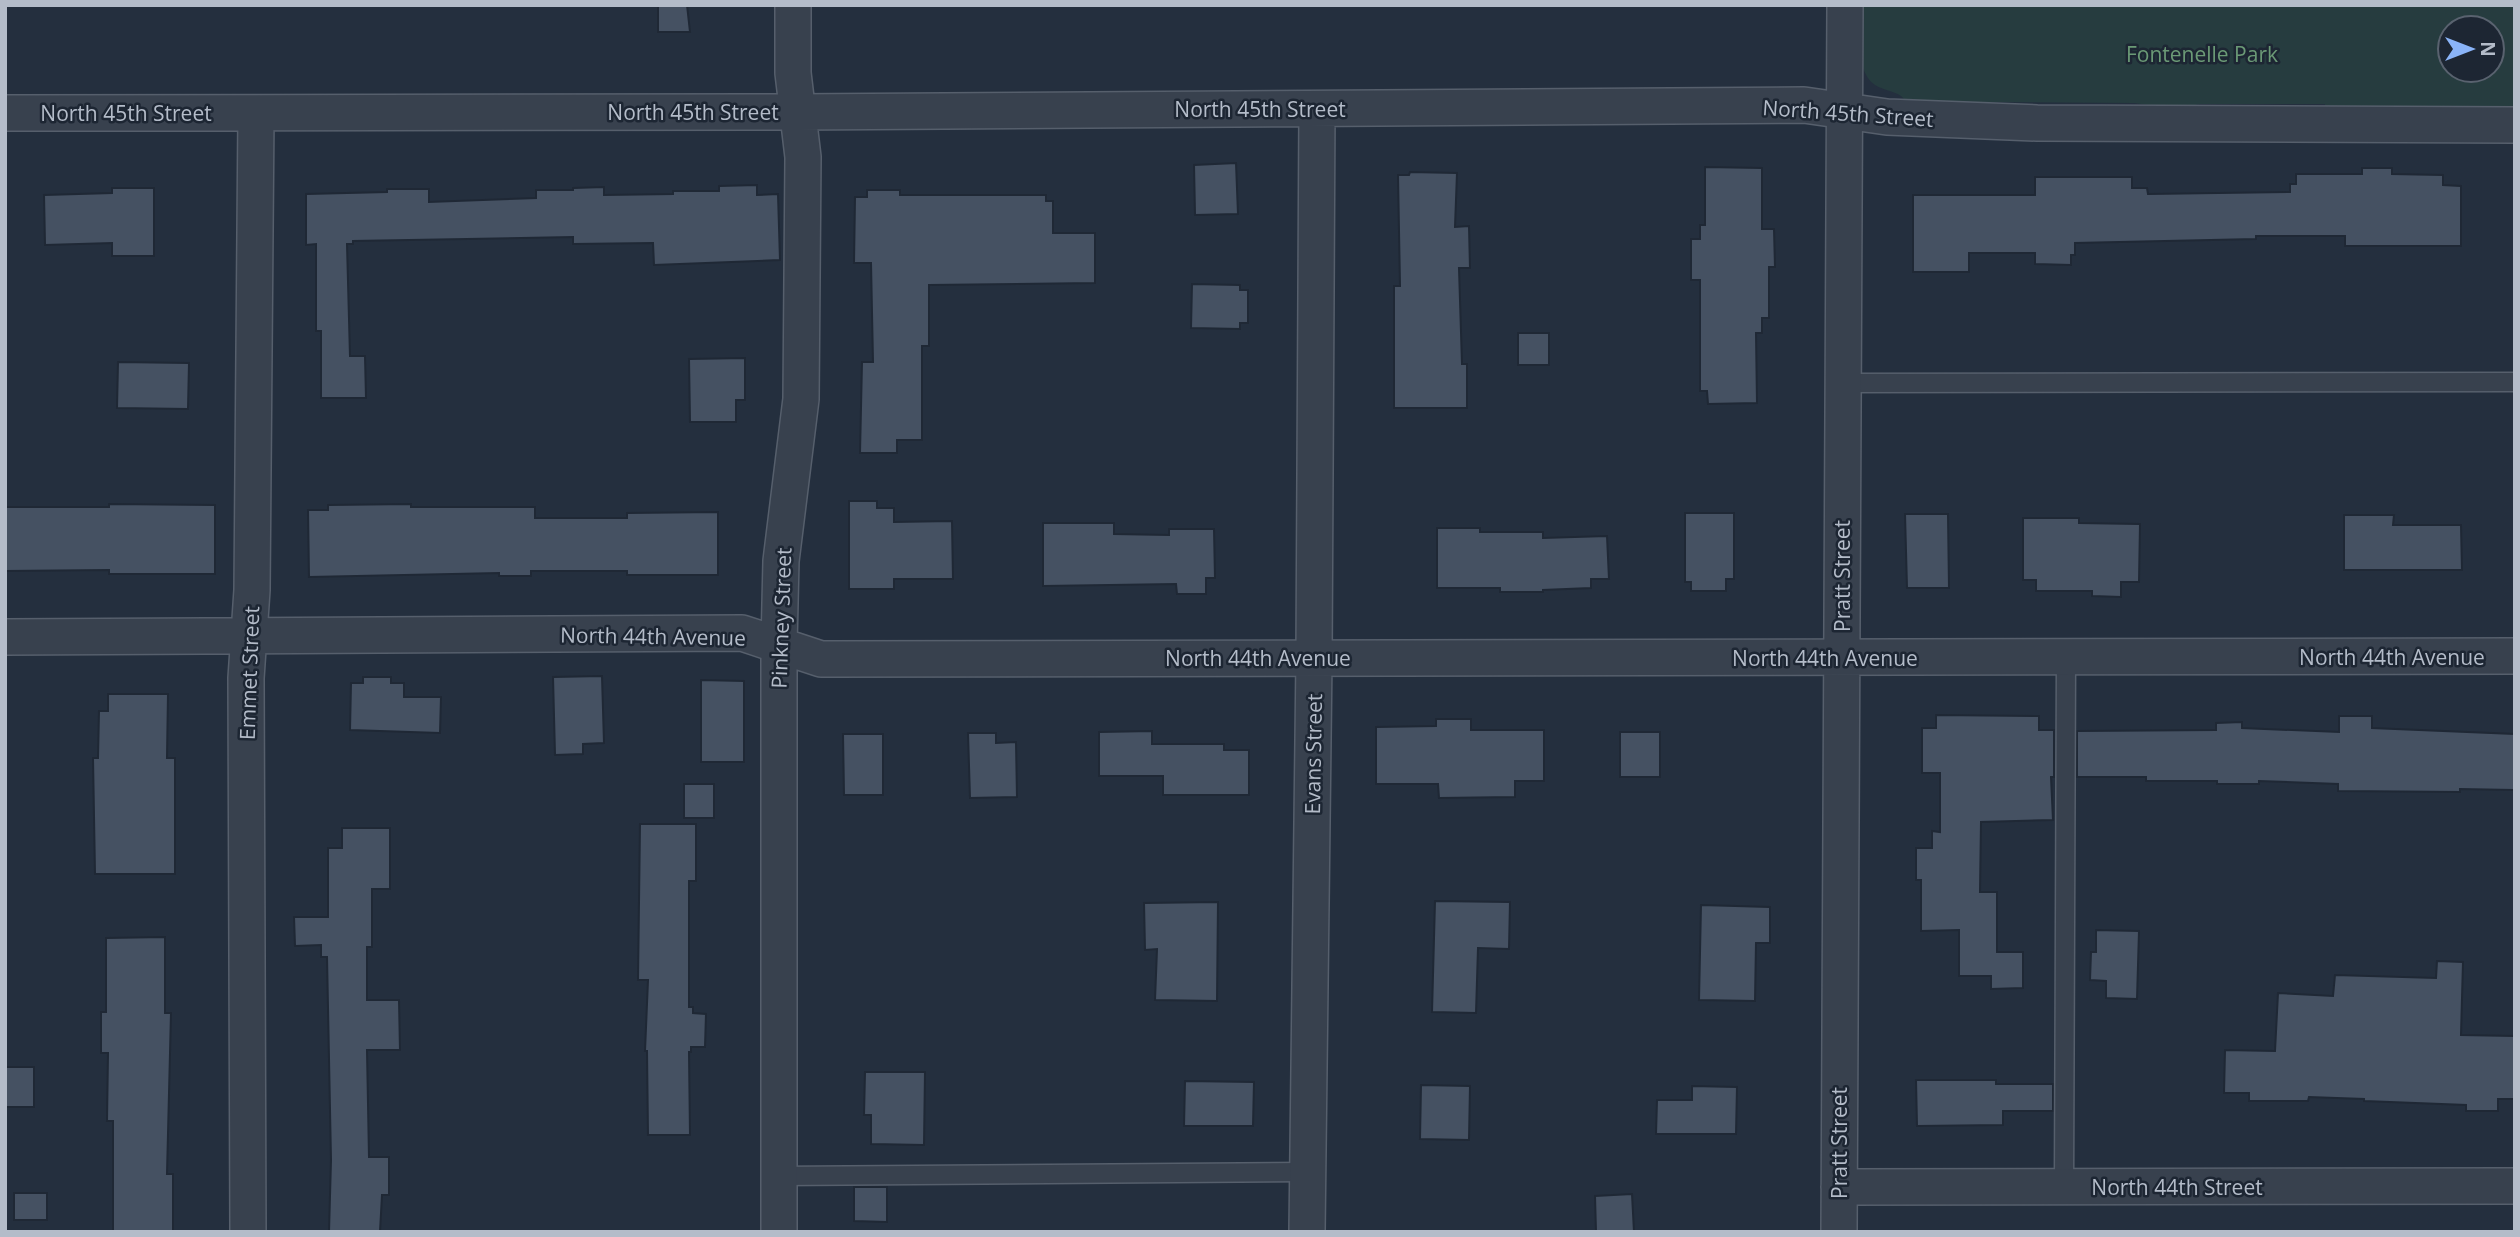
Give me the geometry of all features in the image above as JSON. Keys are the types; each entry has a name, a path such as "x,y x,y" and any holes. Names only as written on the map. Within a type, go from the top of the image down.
{"street":[{"name":"Pinkney Street","path":"779,1232 781,561 801,399 803,157 793,72 793,5"},
{"name":"Pratt Street","path":"1839,1232 1845,5"},
{"name":"North 45th Street","path":"5,113 1804,106 1887,117 2038,123 2515,125"},
{"name":"Evans Street","path":"1307,1232 1317,108"},
{"name":"Emmet Street","path":"248,1232 246,678 252,590 256,114"},
{"name":"North 44th Avenue","path":"5,637 742,633 821,659 2515,656"},
{"name":"North 44th Street","path":"1839,1187 2515,1186"}],"lane":[{"path":"1843,383 2515,382"},
{"path":"2064,1187 2066,658"},
{"path":"779,1177 1308,1172"}],"green space":[{"name":"Fontenelle Park","path":"1862,5 2515,5 2515,130 2324,112 2325,104 2200,104 2176,109 2134,103 1950,104 1904,99 1875,85 1868,78 1860,48"}],"building":[{"path":"658,5 687,5 690,32 658,32"},
{"path":"1236,163 1238,214 1195,215 1194,165"},
{"path":"1705,167 1762,168 1762,229 1774,229 1775,267 1769,267 1769,318 1762,318 1762,333 1756,333 1757,403 1708,404 1707,391 1700,391 1700,280 1691,280 1691,239 1700,239 1700,225 1705,225"},
{"path":"2362,168 2392,168 2392,174 2443,175 2443,185 2461,186 2461,246 2345,246 2345,236 2256,236 2256,239 2075,243 2075,255 2071,255 2071,265 2035,264 2035,253 1969,253 1969,272 1913,272 1913,195 2035,195 2035,177 2132,177 2132,188 2147,188 2148,194 2290,192 2290,184 2296,184 2296,174 2362,174"},
{"path":"1410,172 1457,173 1455,227 1469,226 1470,268 1459,268 1462,364 1467,364 1467,408 1394,408 1394,286 1400,286 1398,175 1409,175"},
{"path":"757,185 757,195 778,194 780,260 654,265 653,243 573,244 573,237 353,241 353,244 347,244 350,356 365,356 366,398 321,398 321,331 316,331 316,244 306,245 306,194 429,189 429,202 536,198 536,190 573,188 604,187 604,195 673,194 673,191 719,191 719,186"},
{"path":"112,188 154,188 154,256 112,256 112,243 45,245 44,195 112,193"},
{"path":"867,190 900,190 900,195 1046,195 1046,201 1053,201 1053,233 1095,233 1095,283 929,285 929,346 922,346 922,440 897,440 897,453 860,453 862,362 873,362 871,263 854,263 855,197 867,197"},
{"path":"1192,284 1240,285 1240,290 1248,290 1248,323 1240,323 1240,329 1191,328"},
{"path":"1518,333 1549,333 1549,365 1518,365"},
{"path":"745,358 745,400 736,400 736,422 690,422 689,359"},
{"path":"118,362 189,363 188,409 117,408"},
{"path":"849,501 877,501 877,508 894,508 894,522 952,521 953,579 894,579 894,589 849,589"},
{"path":"109,504 215,505 215,574 109,574 109,570 5,571 5,507 109,507"},
{"path":"411,504 411,507 535,507 535,518 627,518 627,513 718,512 718,575 531,571 531,576 499,576 499,573 309,577 308,510 328,510 328,505"},
{"path":"1685,513 1734,513 1734,579 1726,579 1726,591 1691,591 1691,582 1685,582"},
{"path":"1905,514 1948,514 1949,588 1907,588"},
{"path":"2344,515 2394,515 2393,525 2461,525 2462,570 2344,570"},
{"path":"2023,518 2079,518 2079,523 2140,524 2139,582 2121,582 2121,597 2092,596 2092,591 2036,591 2036,580 2023,580"},
{"path":"1043,523 1114,523 1114,534 1169,535 1169,529 1214,529 1215,578 1206,578 1206,594 1177,594 1176,584 1043,586"},
{"path":"1437,528 1480,528 1480,532 1543,532 1543,538 1607,536 1609,579 1591,579 1591,588 1543,592 1500,592 1500,588 1437,588"},
{"path":"602,676 604,743 583,744 583,754 555,755 553,677"},
{"path":"363,677 391,677 391,683 404,683 404,697 441,697 440,733 350,730 351,683 363,683"},
{"path":"701,680 744,681 744,762 701,762"},
{"path":"108,694 168,694 167,758 175,758 175,874 95,874 93,758 98,758 99,711 108,711"},
{"path":"1936,715 2039,716 2039,730 2054,730 2054,777 2051,777 2053,820 1981,822 1980,892 1997,892 1997,952 2023,952 2023,988 1991,989 1991,976 1959,976 1959,930 1921,931 1921,880 1916,880 1916,848 1932,848 1932,831 1940,832 1940,773 1922,773 1922,728 1936,728"},
{"path":"2339,716 2372,716 2372,728 2515,734 2514,790 2338,791 2338,784 2259,781 2259,784 2217,784 2217,781 2146,781 2146,777 2077,777 2077,731 2216,730 2216,723 2242,722 2242,728 2339,732"},
{"path":"1436,719 1471,719 1471,730 1544,730 1544,781 1515,781 1515,797 1439,798 1438,784 1376,784 1376,727 1436,726"},
{"path":"1152,731 1152,744 1224,744 1224,750 1249,750 1249,795 1163,795 1163,776 1099,776 1099,732"},
{"path":"1620,732 1660,732 1660,777 1620,777"},
{"path":"968,733 996,733 996,743 1016,742 1017,797 970,798"},
{"path":"843,734 883,734 883,795 844,795"},
{"path":"684,784 714,784 714,818 684,818"},
{"path":"640,824 696,824 696,881 689,881 689,1007 693,1007 693,1013 706,1014 705,1047 691,1047 689,1052 690,1135 648,1135 645,1051 648,980 638,980"},
{"path":"342,828 390,828 390,889 372,889 372,947 367,947 367,1000 399,1000 400,1050 367,1050 369,1157 389,1157 389,1195 382,1195 380,1232 329,1232 331,1160 327,957 321,957 321,945 295,946 294,917 328,917 328,848 342,848"},
{"path":"1435,901 1510,902 1509,949 1478,948 1476,1013 1432,1012"},
{"path":"1218,902 1217,1001 1155,1000 1157,949 1145,950 1144,903"},
{"path":"1701,905 1770,907 1770,943 1756,943 1755,1001 1699,1000"},
{"path":"2096,930 2139,931 2137,999 2106,998 2106,981 2090,980 2091,952 2096,952"},
{"path":"165,937 165,1013 171,1013 167,1174 173,1174 173,1232 113,1232 113,1121 107,1121 108,1053 101,1053 101,1012 106,1012 106,938"},
{"path":"2437,961 2463,962 2461,1035 2515,1036 2515,1099 2498,1099 2498,1111 2466,1111 2466,1105 2364,1099 2309,1097 2308,1101 2249,1101 2249,1093 2224,1093 2225,1050 2275,1051 2278,993 2333,996 2335,975 2436,978"},
{"path":"5,1067 34,1067 34,1107 5,1107"},
{"path":"865,1072 925,1072 924,1145 871,1144 871,1115 864,1115"},
{"path":"1916,1080 1996,1080 1996,1084 2053,1084 2053,1111 2003,1111 2003,1125 1917,1126"},
{"path":"1185,1081 1254,1082 1253,1126 1184,1126"},
{"path":"1421,1085 1470,1086 1469,1140 1420,1139"},
{"path":"1692,1086 1737,1087 1736,1134 1656,1134 1657,1100 1692,1100"},
{"path":"854,1187 887,1187 887,1222 854,1221"},
{"path":"14,1193 47,1193 47,1220 14,1220"},
{"path":"1632,1194 1634,1232 1596,1232 1595,1196"}]}
